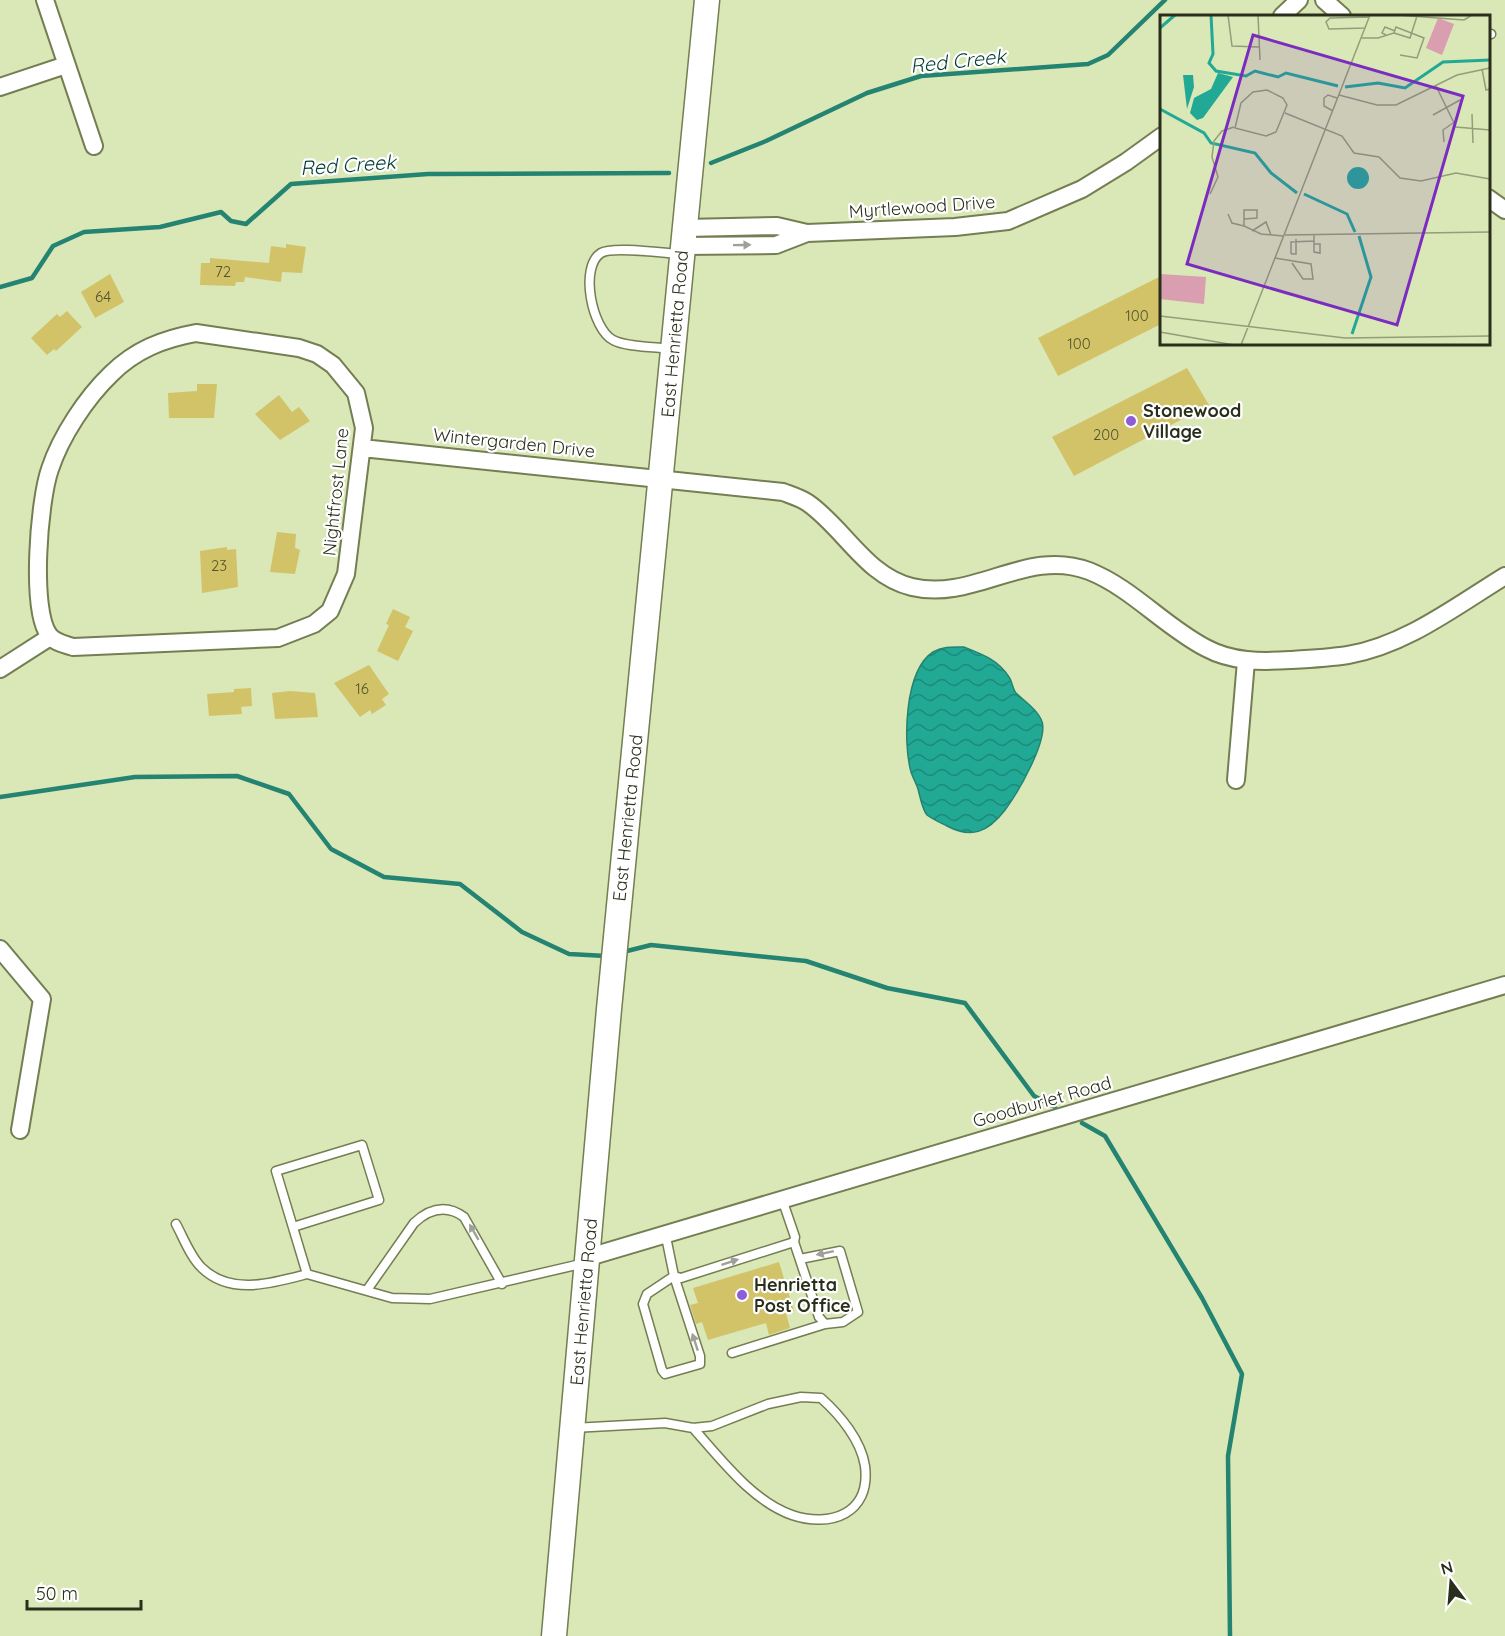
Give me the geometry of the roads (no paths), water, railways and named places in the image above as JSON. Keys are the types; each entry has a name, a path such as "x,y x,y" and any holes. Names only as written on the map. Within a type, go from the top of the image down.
{"main road":[{"name":"East Henrietta Road","path":"554,1636 616,938 707,0"}],"street":[{"path":"45,0 94,146"},
{"path":"1283,15 1299,0"},
{"path":"1324,0 1341,15"},
{"path":"0,87 66,65"},
{"name":"Myrtlewood Drive","path":"684,243 777,226 807,233 955,227 1008,221 1082,189 1142,152 1160,137"},
{"path":"1490,199 1505,210"},
{"name":"Nightfrost Lane","path":"196,333 299,348 317,354 338,369 356,393 364,428 346,574 339,596 330,611 314,624 278,638 74,646 50,637 44,625 38,589 42,503 50,468 86,403 110,374 134,354 156,343 196,333"},
{"name":"Wintergarden Drive","path":"362,447 783,492 806,502 819,512 879,572 893,581 914,588 939,590 960,588 1033,566 1069,566 1089,571 1108,581 1205,648 1246,660 1312,658 1348,655 1370,650 1410,633 1505,576"},
{"path":"0,669 50,637"},
{"path":"1236,780 1246,660"},
{"path":"0,949 42,999 20,1130"},
{"name":"Goodburlet Road","path":"589,1259 665,1232 1505,985"}],"lane":[{"path":"673,350 615,341 604,334 594,314 591,268 595,259 608,250 684,243"},
{"path":"293,1227 379,1200 362,1145 276,1171 307,1274"},
{"path":"782,1198 819,1317 825,1324"},
{"path":"367,1290 414,1223 422,1216 440,1209 457,1212 464,1217 502,1284"},
{"path":"176,1224 201,1268 222,1281 246,1287 307,1274 392,1298 430,1299 502,1284 589,1259"},
{"path":"665,1232 674,1276 700,1356 699,1364 665,1374 643,1304 647,1294 674,1276 681,1278 794,1242"},
{"path":"732,1353 825,1324 843,1322 858,1312 840,1251 800,1260"},
{"path":"573,1428 665,1423 693,1428 712,1426 768,1404 801,1397 821,1398 838,1414 855,1440 865,1465 861,1495 846,1514 825,1521 792,1515 765,1502 693,1428"}],"water":[{"path":"964,647 995,662 1005,671 1016,693 1039,715 1043,727 1031,765 1010,802 992,824 972,832 956,830 927,815 911,772 907,744 911,691 923,661 933,652 941,649"}],"waterway":[{"name":"Red Creek","path":"711,163 766,141 867,93 921,76 1088,64 1108,55 1165,0"},
{"name":"Red Creek","path":"0,287 32,278 53,246 84,232 160,227 221,212 231,221 246,224 291,184 428,174 669,173"},
{"path":"0,797 135,777 237,776 289,794 331,849 384,877 460,884 522,932 569,954 606,956"},
{"path":"623,952 651,945 806,961 887,988 965,1003 1034,1096 1055,1107"},
{"path":"1082,1123 1105,1136 1202,1298 1242,1374 1228,1456 1230,1636"}],"place":[{"name":"Stonewood Village","path":"1131,421"},
{"name":"Henrietta Post Office","path":"742,1295"}]}
